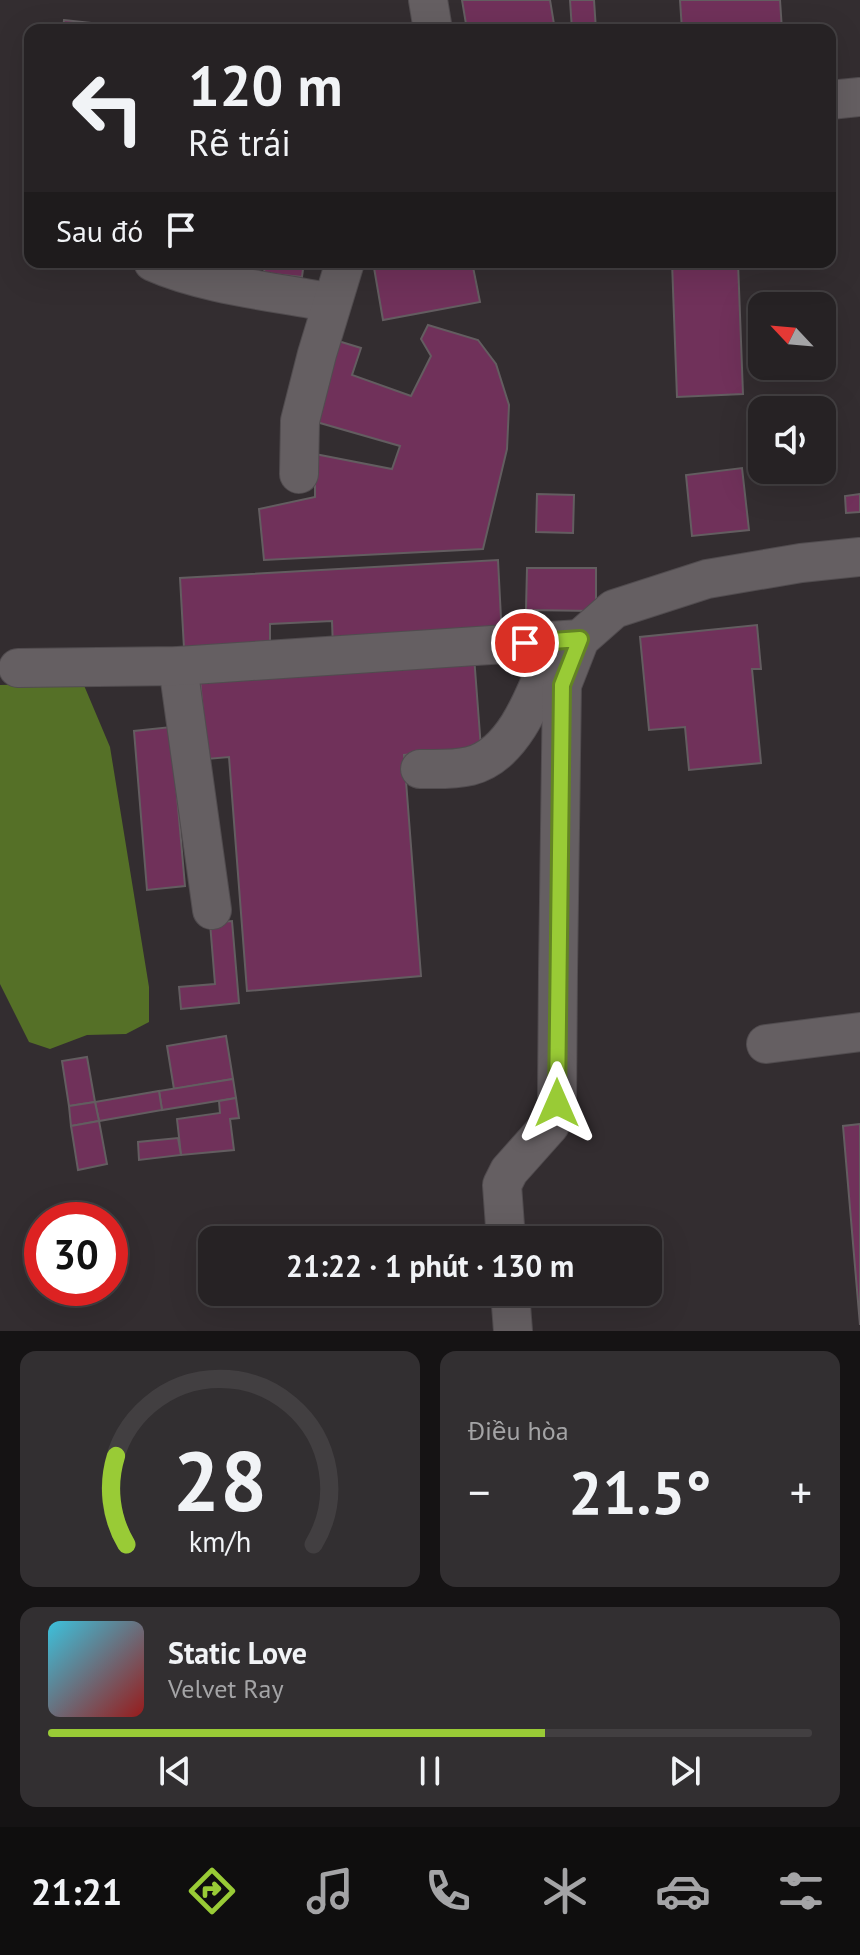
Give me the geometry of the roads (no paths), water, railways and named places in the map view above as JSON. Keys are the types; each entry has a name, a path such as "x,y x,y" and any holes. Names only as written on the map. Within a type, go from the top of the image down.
{"street":[{"path":"428,0 432,24"},
{"path":"836,99 860,97"},
{"path":"166,268 220,282 332,303"},
{"path":"299,474 300,421 343,268"},
{"path":"420,769 472,766 492,757 520,724 568,640 614,609 707,579 801,563 860,557"},
{"path":"18,668 178,666 568,640"},
{"path":"505,1226 502,1185 509,1171 550,1125 557,1103 562,685 568,640"},
{"path":"178,666 212,910"},
{"path":"766,1044 860,1032"},
{"path":"511,1306 513,1331"}]}
